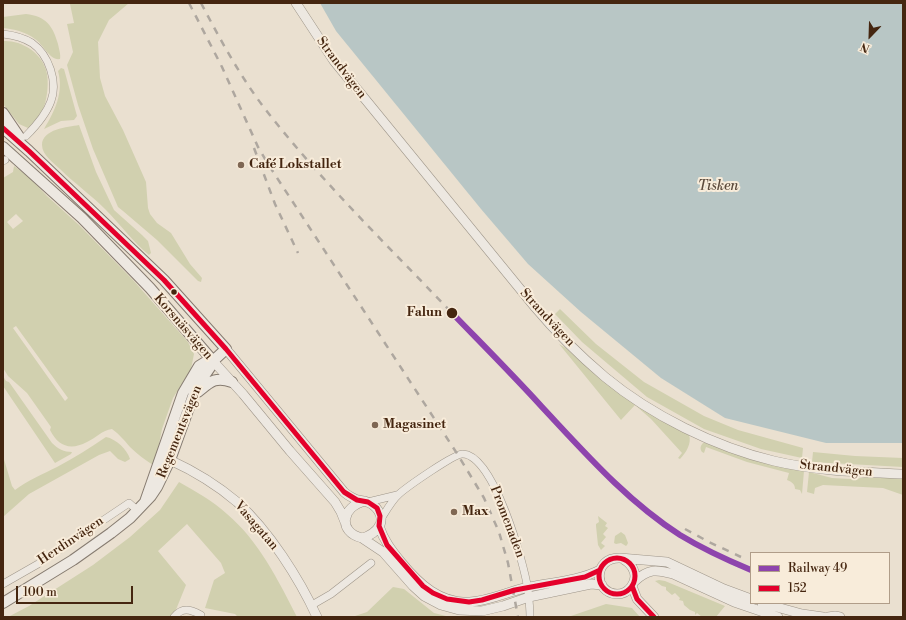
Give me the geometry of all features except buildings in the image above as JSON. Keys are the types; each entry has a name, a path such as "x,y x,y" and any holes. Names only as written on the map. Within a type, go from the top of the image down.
{"main road":[{"path":"3,113 29,151"},
{"name":"Korsnäsvägen","path":"3,128 164,280 226,349"},
{"name":"Korsnäsvägen","path":"3,146 82,218 150,288 213,361"},
{"path":"196,342 200,354 199,366"},
{"path":"199,366 207,361 213,361 226,349"},
{"name":"Regementsvägen","path":"166,458 195,394 196,388 213,361"},
{"name":"Regementsvägen","path":"3,603 73,560 111,533 137,510 157,488 183,394 199,366"},
{"path":"195,394 211,381 218,379 232,382"}],"street":[{"name":"Strandvägen","path":"296,3 334,61 534,306 559,333 605,377 643,404 667,418 695,433 733,449 773,461 813,469 903,474"},
{"path":"3,34 12,35 33,44 49,64 52,75 53,90 50,102 37,124 26,136"},
{"name":"Korsnäsvägen","path":"226,349 344,492 357,500 367,502"},
{"name":"Korsnäsvägen","path":"213,361 335,502 345,523"},
{"name":"Promenaden","path":"397,495 460,454 470,456 481,465 488,475 503,505 513,532 528,587 530,617"},
{"name":"Vasagatan","path":"166,458 188,468 214,484 247,512 270,540 286,563 312,605 317,617"},
{"path":"397,495 367,502 359,502 352,506 346,515 345,523 350,532 383,552 420,592 441,605 459,610 482,611 503,606 529,597 591,584 602,585"},
{"path":"362,538 372,534 397,495"},
{"path":"367,502 377,508 387,545 411,574 428,590 447,599 469,602 482,600 528,587 585,576 600,570"},
{"name":"Herdinvägen","path":"3,584 38,564 129,503 137,510"},
{"path":"642,605 610,592 602,585 599,578 600,570 603,565 616,558 667,562 724,589 750,599"},
{"path":"623,559 628,562 634,570 633,583 635,596 654,617"},
{"path":"312,605 331,594 371,563"},
{"path":"616,594 625,592 646,572 659,570 673,574 734,602 778,617"},
{"path":"766,604 802,614 823,617"},
{"path":"174,617 182,610 186,609 195,612 201,617"},
{"path":"828,617 840,617"}],"green space":[{"path":"129,3 109,20 98,42 100,78 105,96 123,130 146,182 148,208 150,214 157,223 171,233 190,264 202,278 201,282 198,281 157,240 118,207 93,149 78,105 67,65 73,52 67,24 74,23 70,4"},
{"path":"26,14 39,17 48,23 54,32 58,44 60,59 56,59 50,55 38,41 28,34 3,28 3,17"},
{"path":"3,41 10,41 29,48 40,58 46,70 48,85 45,103 39,119 28,128 19,124 3,104"},
{"path":"61,68 64,69 77,116 74,120 61,121 44,129 55,108 59,94 60,79 58,71"},
{"path":"79,125 96,172 114,210 148,241 151,253 149,255 105,209 71,179 44,152 42,145 46,135 62,128"},
{"path":"14,166 28,176 47,196 79,225 133,280 188,342 194,354 191,369 173,398 162,429 155,465 138,454 120,435 112,429 105,431 81,445 70,446 61,443 53,435 50,430 51,427 27,393 8,376 3,368 3,178 13,172","holes":["16,214 23,221 13,229 7,222","16,326 68,398 65,401 13,328"]},
{"path":"560,309 596,344 644,382 704,416 738,430 803,448 802,458 761,449 704,429 647,397 582,342 555,314"},
{"path":"559,344 566,348 590,370 689,435 690,441 688,448 680,459 678,458 682,453 651,419 635,405 621,420"},
{"path":"3,376 6,381 9,382 52,443 61,450 72,452 71,454 55,463 3,386"},
{"path":"106,437 121,445 129,455 130,459 125,462 118,459 110,451 99,455 29,494 3,517 3,456 12,486 15,490 30,480 70,460"},
{"path":"703,443 708,443 804,471 802,494 800,490 795,489 793,483 787,480 789,473 747,462 706,447 704,453 701,449 701,445"},
{"path":"813,452 903,458 903,467 812,462"},
{"path":"809,472 832,478 903,478 903,495 883,488 823,485 815,488 814,494 807,492"},
{"path":"179,482 216,505 249,536 283,589 297,617 238,617 235,614 205,608 214,580 225,573 221,563 187,524 158,551 186,585 173,617 8,617 29,606 93,565 130,537 160,510"},
{"path":"598,516 607,523 605,526 608,528 603,534 606,537 601,543 605,546 601,550 598,545 596,526 599,522"},
{"path":"621,532 625,535 628,543 626,546 621,543 614,543 615,536"},
{"path":"655,581 665,581 725,606 716,617 702,617 697,613 695,615 695,612 684,605 683,601 679,600 680,598 675,593 672,595 666,590 666,587"},
{"path":"393,587 404,589 434,613 450,617 352,617 367,612"},
{"path":"606,604 632,608 640,617 568,617"}],"water":[{"name":"Tisken","path":"320,3 903,3 903,443 826,443 725,418 661,378 581,312 528,264 481,209 336,31"}],"railway":[{"path":"189,3 222,67 258,147 268,164 458,455 484,498 499,532 508,563 518,617"},
{"path":"201,3 241,74 259,101 290,140 335,191 452,313"},
{"path":"254,148 275,204 298,253"},
{"path":"685,529 741,557"}],"rail line":[{"name":"49","path":"452,313 624,492 661,522 680,535 715,554 750,570"}],"transit line":[{"name":"152","path":"3,128 164,280 226,349 344,492 357,500 368,502 377,508 380,516 379,526 387,545 423,586 433,593 447,599 469,602 482,600 515,590 585,577 600,570"},
{"name":"152","path":"617,558 630,563 635,576 630,589 617,594 604,589 599,576 604,563 617,558"},
{"name":"152","path":"632,586 637,599 654,617"}],"place":[{"name":"Café Lokstallet","path":"241,165"},
{"name":"Falun","path":"452,313"},
{"name":"Magasinet","path":"375,425"},
{"name":"Max","path":"454,512"}]}
